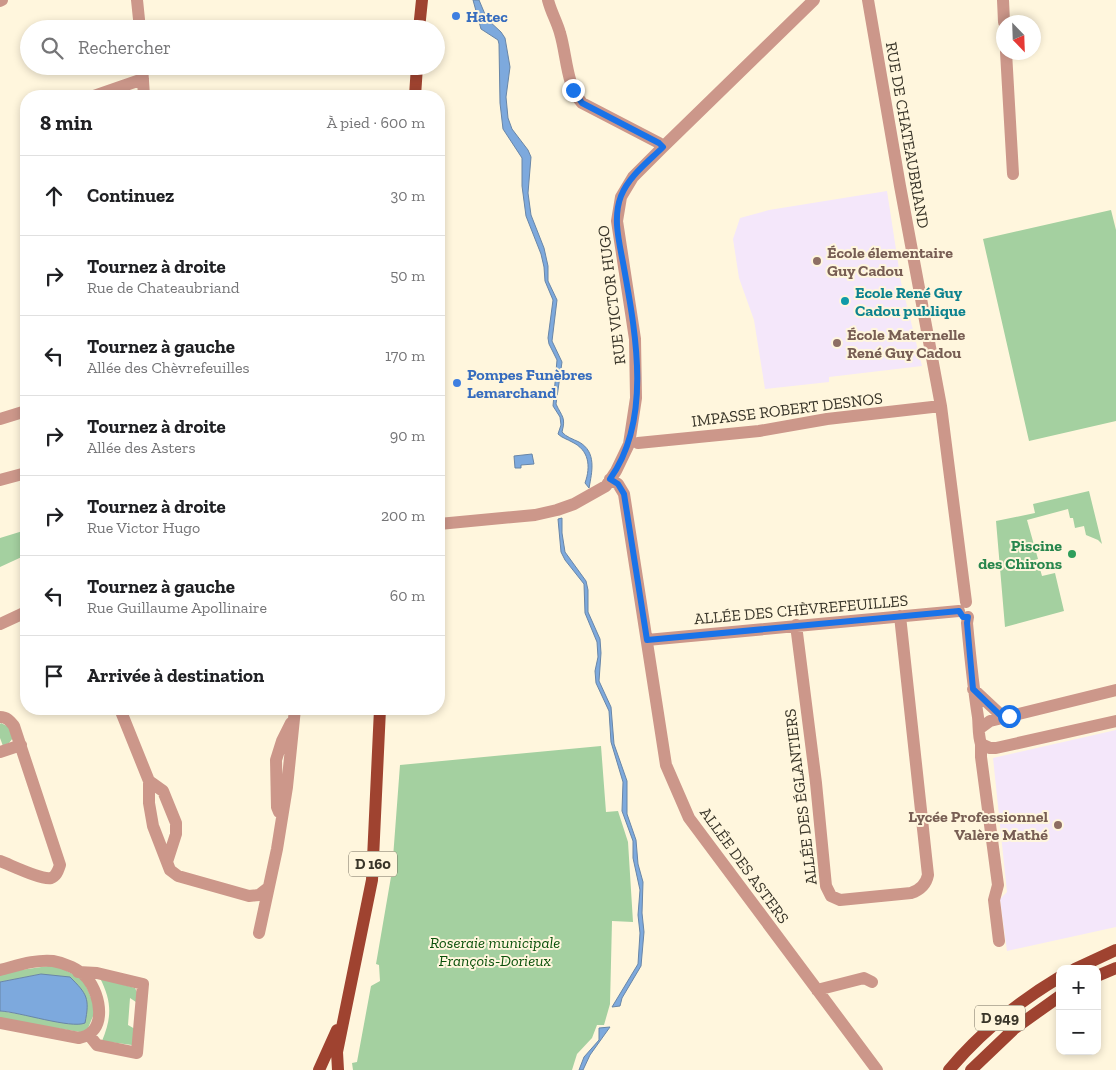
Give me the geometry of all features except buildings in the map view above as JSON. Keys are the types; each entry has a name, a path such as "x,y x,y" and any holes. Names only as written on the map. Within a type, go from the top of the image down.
{"main road":[{"path":"420,20 422,0"},
{"path":"415,90 416,75"},
{"name":"D 160","path":"338,1070 337,1052 372,880 380,715"},
{"path":"1084,965 1116,950"},
{"path":"1101,974 1116,968"},
{"name":"D 949","path":"949,1070 1004,1015 1029,996 1056,979"},
{"name":"D 949","path":"971,1070 1015,1028 1056,999"},
{"name":"D 160","path":"319,1070 344,1017"}],"street":[{"path":"137,0 139,20"},
{"path":"548,0 560,32 573,90 578,99 582,103 659,143 663,147"},
{"name":"RUE VICTOR HUGO","path":"445,523 535,515 557,510 574,504 606,486 624,457 629,444 636,398 636,339 617,222 621,197 627,186 663,147 814,0"},
{"name":"RUE DE CHATEAUBRIAND","path":"868,0 941,406 973,689 980,729 978,737 982,744 981,757 998,886 994,900 999,941"},
{"path":"1003,0 1004,15"},
{"path":"1006,60 1013,174"},
{"path":"142,75 143,90"},
{"path":"111,90 142,79"},
{"name":"IMPASSE ROBERT DESNOS","path":"638,443 759,431 827,419 941,406"},
{"path":"0,419 20,413"},
{"path":"0,480 20,475"},
{"name":"ALLÉE DES ASTERS","path":"610,479 618,484 624,494 666,764 684,808 689,818 877,1070"},
{"name":"ALLÉE DES CHÈVREFEUILLES","path":"647,640 964,610"},
{"path":"0,624 20,615"},
{"name":"ALLÉE DES ÉGLANTIERS","path":"796,625 816,784 826,886 831,896 840,900 911,893 927,881 928,875 900,616"},
{"path":"973,689 1002,717"},
{"path":"980,729 990,721 1002,717 1116,690"},
{"path":"122,715 148,781 153,826 173,874 249,896 259,896 268,888"},
{"path":"259,933 282,819 277,807 276,760 294,715"},
{"path":"0,718 4,717 14,726 60,865 56,875 51,878 42,877 0,861"},
{"path":"982,744 990,748 996,748 1116,721"},
{"path":"0,752 20,745"},
{"path":"148,781 163,791 176,823 176,834 167,862"},
{"path":"0,970 27,963 51,961 64,964 86,978 94,989 100,1010 96,1029 89,1035 79,1038 0,1023"},
{"path":"78,972 97,973 143,984 137,1053 97,1045 89,1035"},
{"path":"817,990 864,978 872,982"}],"shaded area":[{"path":"887,191 901,282 922,366 829,377 829,382 765,389 754,320 739,278 733,239 740,218 769,210"},
{"name":"Lycée Professionnel Valère Mathé","path":"1116,730 1116,927 1007,951 1000,899 1007,892 993,758"}],"green space":[{"path":"1111,210 1116,230 1116,421 1029,441 983,239"},
{"path":"1089,491 1102,544 1098,540 1086,535 1084,526 1075,528 1073,518 1070,518 1068,509 1027,520 1038,559 1031,561 1035,570 1040,569 1042,576 1055,573 1064,611 1005,627 996,521 1035,513 1033,504"},
{"path":"20,532 20,558 0,567 0,538"},
{"path":"1,723 9,727 13,738 3,746 0,738"},
{"name":"Roseraie municipale François-Dorieux","path":"601,746 606,812 618,811 628,842 633,922 612,921 610,1004 604,1025 597,1025 592,1038 577,1054 572,1070 353,1070 352,1063 357,1062 371,986 380,981 379,965 376,964 392,871 400,765"},
{"path":"55,965 83,979 96,1009 86,1033 0,1019 0,1011 33,1016 41,974 0,982 0,973"},
{"path":"100,978 135,988 137,992 136,1002 130,998 128,1025 135,1029 132,1045 102,1041 108,1024 109,1002"}],"water":[{"path":"473,0 479,0 487,19 505,38 510,67 506,97 508,118 512,129 531,157 528,193 531,215 544,248 548,266 548,281 557,300 552,341 562,362 556,404 562,415 562,432 585,446 589,451 592,469 589,488 585,483 588,465 585,454 578,445 558,434 561,425 560,417 553,406 557,360 548,338 553,300 545,281 541,254 526,216 522,186 522,158 503,129 500,103 498,40 481,29"},
{"path":"532,454 534,464 521,465 521,468 515,468 514,456"},
{"path":"562,518 565,552 586,581 588,612 600,639 599,681 611,707 614,744 627,781 627,814 636,840 638,864 643,882 642,913 644,932 641,966 622,998 620,1006 612,1007 638,964 640,890 633,858 633,841 622,811 623,782 611,742 609,711 596,683 597,642 585,613 584,584 561,552 558,519"},
{"path":"41,974 70,977 76,983 86,997 85,1023 69,1024 0,1011 0,982"},
{"path":"610,1027 590,1055 583,1070 579,1070 584,1057 599,1040 599,1028"}],"place":[{"name":"Hatec","path":"456,16"},
{"name":"École élementaire Guy Cadou","path":"817,261"},
{"name":"Ecole René Guy Cadou publique","path":"845,301"},
{"name":"École Maternelle René Guy Cadou","path":"837,343"},
{"name":"Pompes Funèbres Lemarchand","path":"457,383"},
{"name":"Piscine des Chirons","path":"1072,554"},
{"name":"Lycée Professionnel Valère Mathé","path":"1058,825"}],"route":[{"path":"573,90 582,103 659,143 663,147 633,177 627,186 621,197 617,222 636,339 636,398 629,444 624,457 610,479 618,484 624,494 647,640 959,611 963,617 968,617 973,689 1002,717 1009,716"}]}
